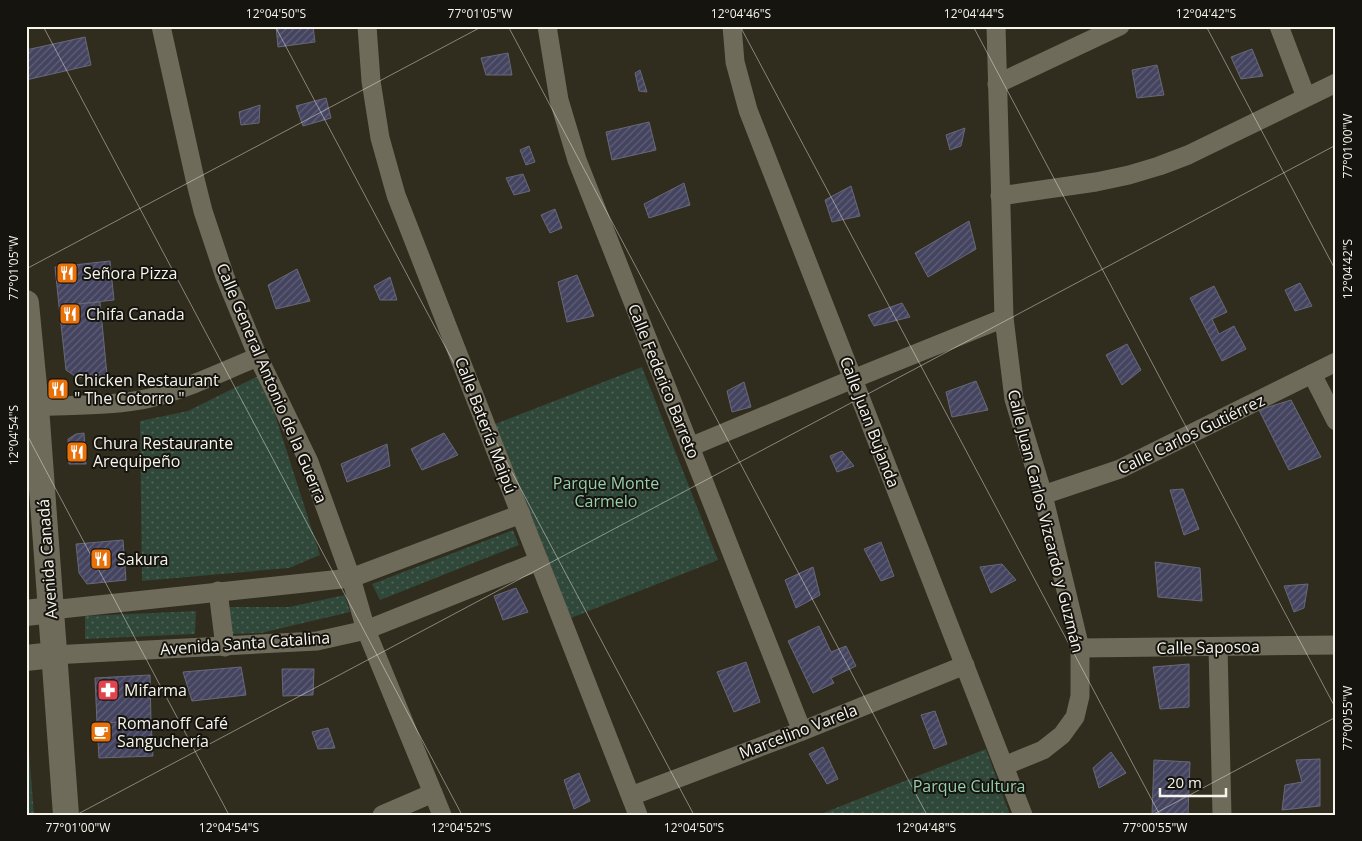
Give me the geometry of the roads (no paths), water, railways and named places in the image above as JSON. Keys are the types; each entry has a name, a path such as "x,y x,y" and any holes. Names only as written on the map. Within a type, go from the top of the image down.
{"main road":[{"name":"Avenida Canadá","path":"26,303 36,407 39,611 53,655 66,815"},
{"name":"Avenida Santa Catalina","path":"26,658 53,655"}],"street":[{"name":"Calle General Antonio de la Guerra","path":"161,26 186,146 203,211 226,276 258,357 309,462 351,578 366,630 442,815"},
{"name":"Calle Batería Maipú","path":"367,26 371,81 380,138 396,195 638,815"},
{"name":"Calle Federico Barreto","path":"547,26 559,100 577,160 802,730"},
{"name":"Calle Juan Bujanda","path":"732,26 735,62 748,110 1023,815"},
{"name":"Calle Juan Carlos Vizcardo y Guzmán","path":"996,26 1004,318 1014,399 1043,496 1080,648 1080,696 1075,717 1062,735 1043,750 1004,766"},
{"path":"1279,26 1306,97"},
{"path":"997,84 1113,28"},
{"path":"1000,196 1096,182 1159,166 1188,155 1336,83"},
{"path":"690,447 1004,318"},
{"path":"36,407 118,402 149,398 182,388 258,357"},
{"name":"Calle Carlos Gutiérrez","path":"1043,496 1120,469 1336,362"},
{"path":"1312,374 1336,421"},
{"path":"39,611 351,578 521,514"},
{"name":"Avenida Santa Catalina","path":"53,655 317,641 366,630 539,561"},
{"path":"218,591 225,647"},
{"name":"Calle Saposoa","path":"1080,648 1336,645"},
{"path":"1218,647 1222,815"},
{"name":"Marcelino Varela","path":"631,796 965,666"},
{"path":"382,815 433,793"}],"place":[{"name":"Señora Pizza","path":"67,273"},
{"name":"Chifa Canada","path":"70,314"},
{"name":"Chicken Restaurant \" The Cotorro \"","path":"58,389"},
{"name":"Chura Restaurante Arequipeño","path":"77,452"},
{"name":"Sakura","path":"101,559"},
{"name":"Mifarma","path":"108,690"},
{"name":"Romanoff Café Sanguchería","path":"101,732"}],"park label":[{"name":"Parque Monte Carmelo","path":"606,492"},
{"name":"Parque Cultura","path":"969,786"}]}
